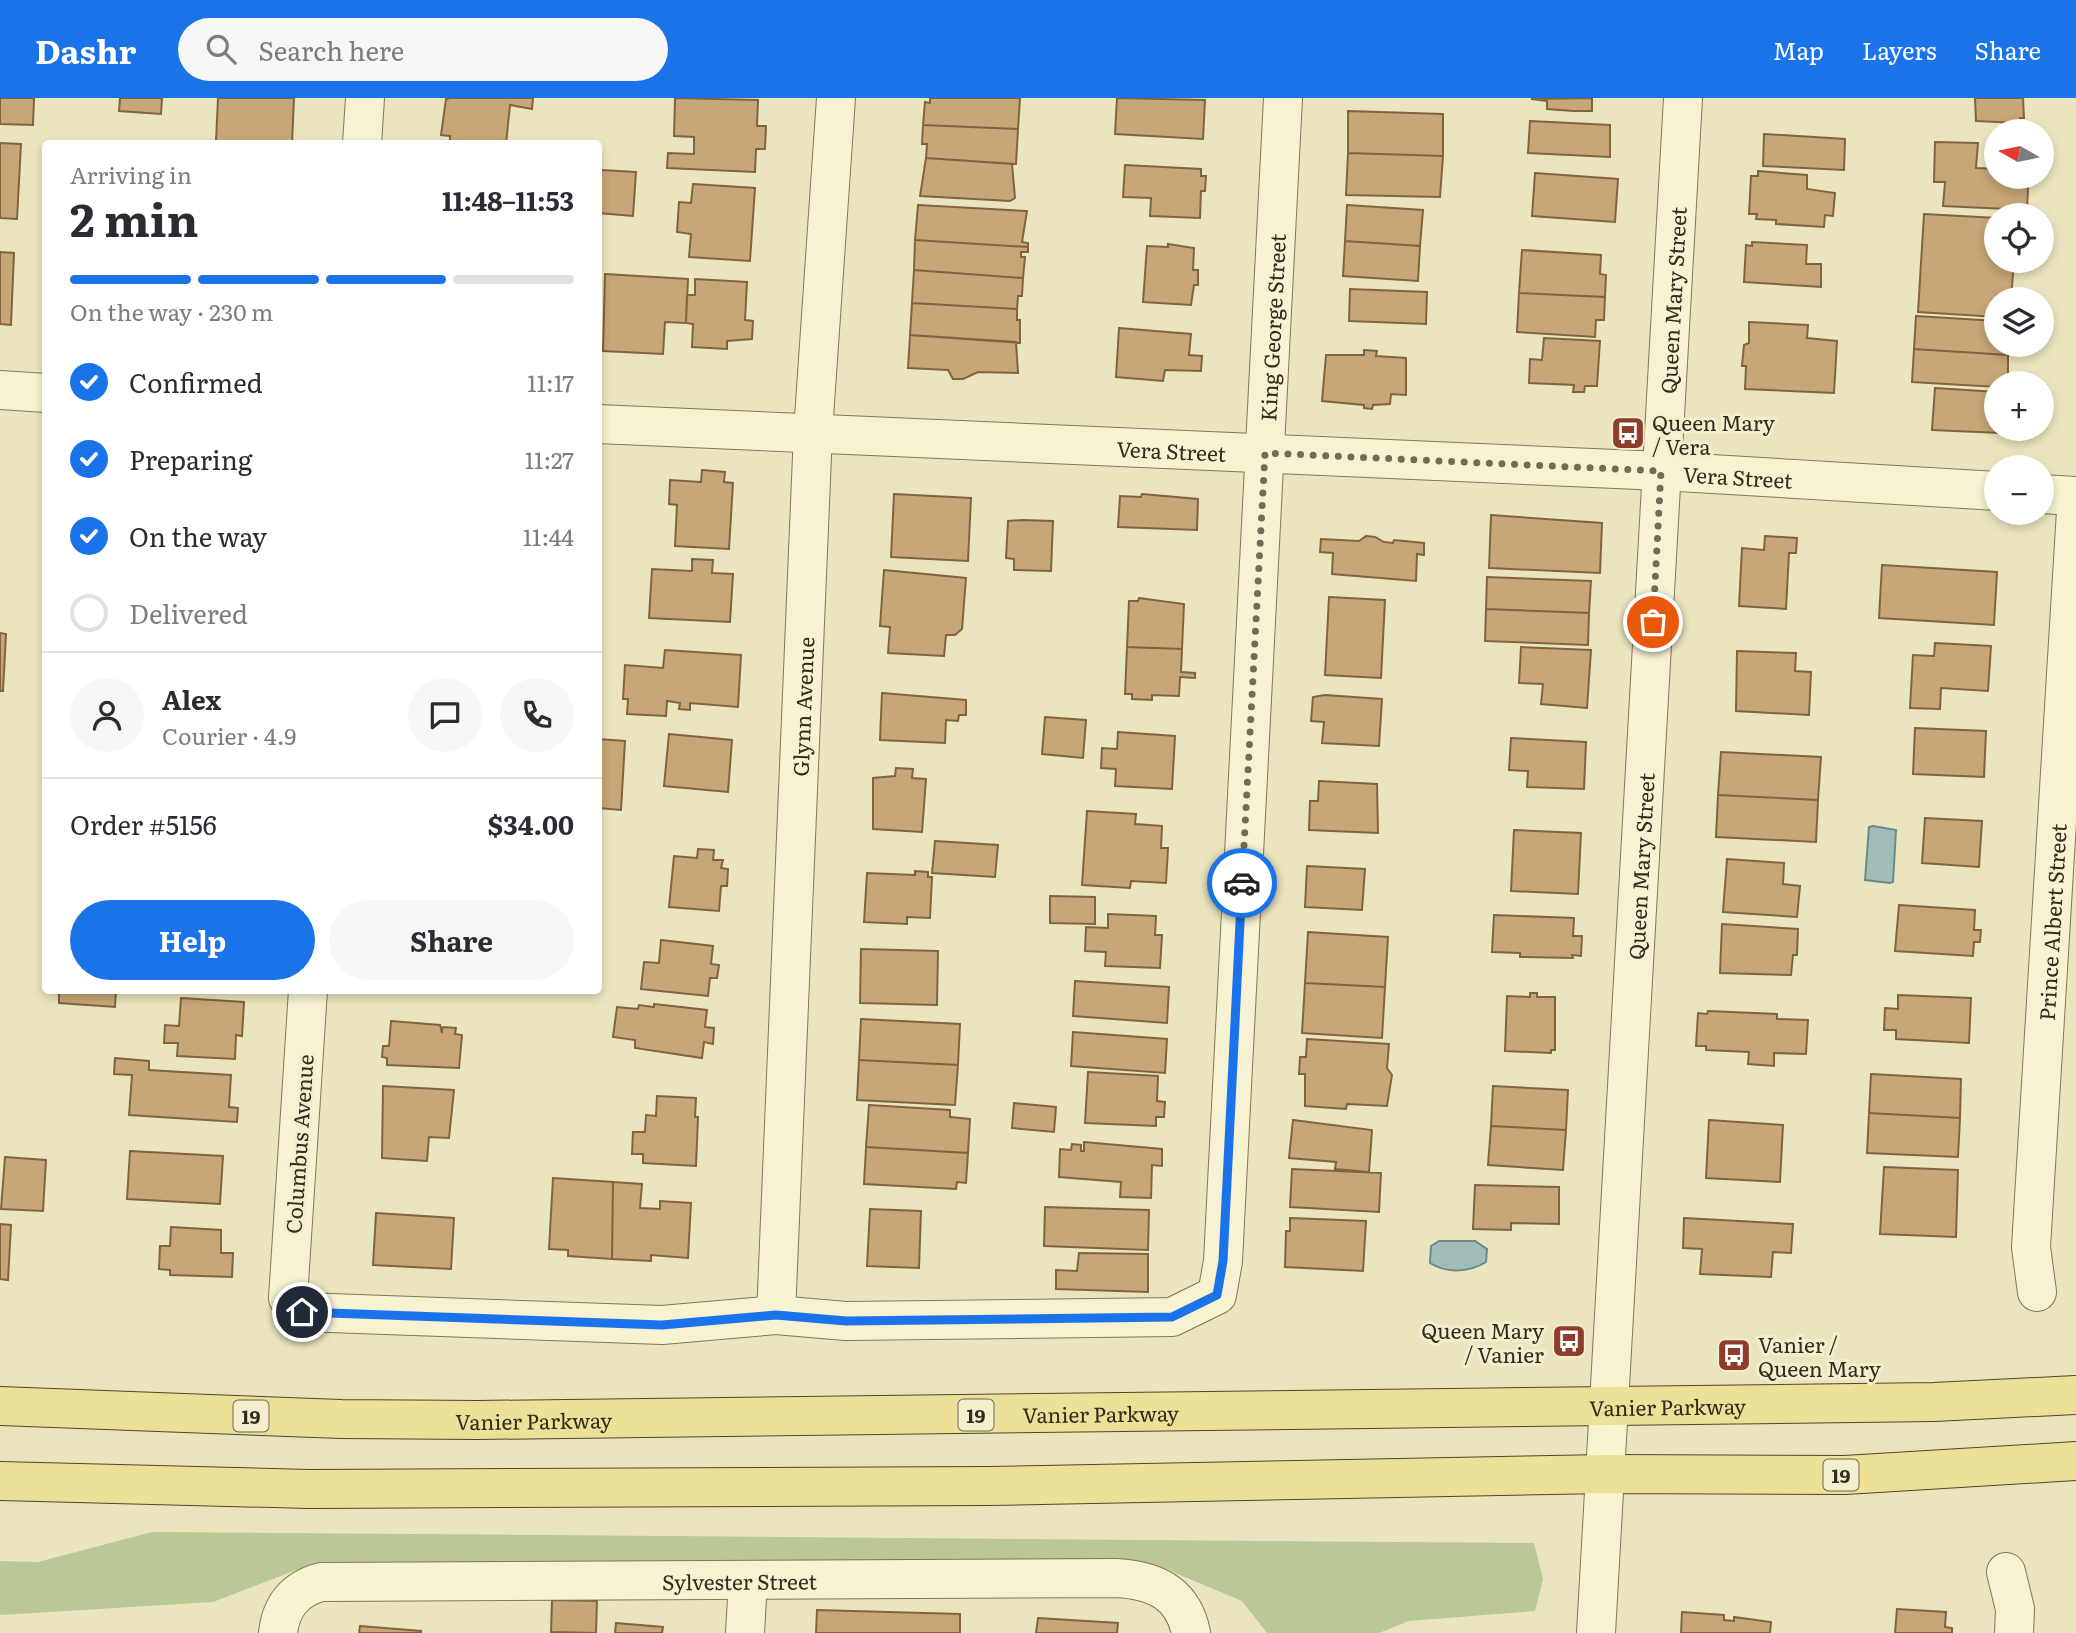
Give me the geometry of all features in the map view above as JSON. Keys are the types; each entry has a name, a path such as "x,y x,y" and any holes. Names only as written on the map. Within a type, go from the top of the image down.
{"main road":[{"path":"0,1388 162,1413"},
{"name":"Vanier Parkway","path":"0,1406 341,1419 492,1419 1934,1402 2076,1395"},
{"name":"19","path":"0,1481 309,1489 988,1486 1605,1474 1845,1475 2076,1461"}],"street":[{"path":"362,140 365,98"},
{"name":"Glynn Avenue","path":"776,1315 813,432 836,98"},
{"name":"King George Street","path":"776,1315 846,1321 1172,1317 1217,1295 1223,1261 1283,98"},
{"name":"Queen Mary Street","path":"1596,1633 1684,98"},
{"path":"0,390 42,393"},
{"name":"Vera Street","path":"602,424 1661,471 1984,490"},
{"path":"2054,495 2076,496"},
{"name":"Prince Albert Street","path":"2037,1292 2031,1247 2076,511"},
{"name":"Columbus Avenue","path":"308,994 288,1298 302,1312 648,1325 776,1315"},
{"path":"2006,1572 2015,1609 2014,1633"},
{"name":"Sylvester Street","path":"284,1617 308,1585 321,1582 1133,1579 1167,1590 1188,1623"},
{"path":"745,1633 748,1580"}],"green space":[{"path":"152,1532 1534,1543 1543,1579 1535,1611 1409,1621 1379,1633 1267,1633 1242,1601 1168,1570 299,1569 213,1602 0,1615 0,1561 38,1562"}],"water":[{"path":"1869,827 1896,830 1893,882 1890,883 1865,880"},
{"path":"1439,1241 1475,1241 1487,1249 1486,1262 1473,1268 1458,1270 1437,1267 1430,1263 1431,1246"}],"building":[{"path":"0,98 34,98 33,125 0,124"},
{"path":"120,98 162,98 161,114 119,111"},
{"path":"218,98 294,98 292,140 216,140"},
{"path":"533,98 532,109 510,105 506,140 450,140 450,136 441,135 446,99"},
{"path":"675,98 758,100 757,126 766,126 765,149 756,149 755,172 667,168 668,153 694,154 694,137 674,136"},
{"path":"930,98 1020,98 1018,129 923,125 925,102 930,103"},
{"path":"1117,98 1205,100 1203,139 1115,134"},
{"path":"1592,98 1592,111 1547,109 1547,101 1531,99"},
{"path":"1975,98 2023,98 2024,118 1976,121"},
{"path":"1348,111 1443,114 1443,156 1348,153"},
{"path":"1530,121 1610,125 1610,157 1528,153"},
{"path":"923,125 1018,129 1016,164 926,158 927,144 922,144"},
{"path":"1764,134 1845,139 1844,170 1763,166"},
{"path":"1935,142 1978,143 1976,168 1984,168 1984,189 2028,189 2027,203 1984,203 1984,208 1943,206 1945,182 1934,182"},
{"path":"0,143 21,144 17,219 0,218"},
{"path":"1348,153 1443,156 1440,197 1346,195"},
{"path":"926,158 1012,164 1015,198 1010,201 920,196"},
{"path":"1125,165 1201,169 1201,176 1206,176 1205,191 1201,191 1200,218 1150,216 1151,198 1123,197"},
{"path":"602,170 636,172 633,216 602,213"},
{"path":"1758,171 1807,175 1807,189 1835,193 1833,216 1825,215 1824,227 1776,224 1776,220 1756,219 1757,214 1749,214 1751,176 1758,176"},
{"path":"1535,173 1618,179 1615,222 1532,216"},
{"path":"693,184 755,188 750,261 689,257 691,234 677,232 679,202 691,203"},
{"path":"918,205 1027,211 1022,242 1028,243 1028,247 915,240"},
{"path":"1347,205 1423,210 1420,246 1345,241"},
{"path":"1924,214 1984,217 1984,273 2013,273 2012,287 1984,287 1984,316 1918,312"},
{"path":"915,240 1028,247 1028,252 1021,252 1021,257 1025,257 1023,278 914,270"},
{"path":"1345,241 1420,246 1418,281 1343,276"},
{"path":"1752,242 1807,245 1806,264 1821,264 1821,287 1744,282 1746,245 1752,246"},
{"path":"1168,244 1194,248 1193,270 1198,270 1198,285 1194,285 1191,305 1143,302 1147,246 1168,247"},
{"path":"1522,250 1601,255 1600,274 1606,275 1605,297 1519,293"},
{"path":"0,252 14,253 11,325 0,324"},
{"path":"914,270 1023,278 1022,296 1018,296 1017,309 912,303"},
{"path":"605,274 688,279 686,323 665,322 663,354 603,351"},
{"path":"695,279 747,282 745,320 753,321 752,339 727,341 727,349 692,347 693,324 686,323 687,295 695,295"},
{"path":"1350,289 1427,292 1426,324 1349,321"},
{"path":"1519,293 1605,297 1604,320 1596,320 1595,337 1517,332"},
{"path":"912,303 1017,309 1020,343 910,335"},
{"path":"1916,316 1984,320 1984,353 1914,349"},
{"path":"1749,322 1808,325 1807,338 1837,341 1834,393 1745,389 1746,366 1742,366 1744,345 1749,343"},
{"path":"1119,328 1191,334 1189,355 1202,356 1201,371 1165,370 1163,381 1116,377"},
{"path":"910,335 1016,342 1018,373 978,372 963,379 953,379 948,370 908,368"},
{"path":"1544,338 1600,341 1597,386 1585,386 1584,392 1573,392 1574,385 1529,383 1530,359 1542,360"},
{"path":"1914,349 2008,357 2008,371 1984,371 1984,386 1912,382"},
{"path":"1364,350 1377,351 1376,356 1406,358 1406,395 1391,394 1390,404 1373,405 1372,409 1364,408 1364,405 1322,401 1326,355 1364,355"},
{"path":"1935,388 1984,391 1984,432 1932,430"},
{"path":"702,470 725,472 724,482 733,483 729,549 675,546 677,505 669,504 670,480 701,482"},
{"path":"894,494 971,498 968,561 891,557"},
{"path":"1142,494 1198,499 1197,530 1118,527 1120,496 1141,497"},
{"path":"1491,515 1602,523 1600,573 1489,568"},
{"path":"1008,521 1053,521 1051,571 1014,570 1014,559 1006,558"},
{"path":"1366,536 1384,542 1393,543 1394,540 1424,543 1424,555 1417,554 1416,581 1332,574 1333,553 1320,552 1321,539 1359,541"},
{"path":"1765,536 1797,538 1796,553 1789,553 1786,609 1739,606 1742,548 1764,550"},
{"path":"692,559 713,560 712,573 733,574 730,622 649,618 652,569 692,571"},
{"path":"1882,565 1997,572 1994,625 1879,618"},
{"path":"884,570 966,578 962,629 955,635 946,635 944,656 888,653 890,627 880,626"},
{"path":"1487,577 1591,581 1589,613 1486,609"},
{"path":"1329,597 1385,600 1381,678 1325,675"},
{"path":"1139,598 1184,604 1182,649 1127,647 1129,601 1138,601"},
{"path":"1486,609 1589,613 1588,645 1485,641"},
{"path":"0,633 6,634 3,691 0,691"},
{"path":"1935,643 1991,646 1988,691 1941,688 1940,709 1910,708 1913,655 1934,656"},
{"path":"1127,647 1182,649 1181,672 1195,673 1195,678 1180,677 1179,696 1152,695 1152,700 1132,699 1132,694 1125,694"},
{"path":"1521,647 1591,650 1587,708 1541,704 1543,684 1519,683"},
{"path":"665,650 741,655 738,707 690,703 690,710 679,709 680,703 667,701 666,716 627,714 628,699 623,699 625,665 663,668"},
{"path":"1737,651 1796,653 1795,671 1811,672 1809,715 1736,711"},
{"path":"882,693 966,700 966,715 959,715 958,721 946,720 945,743 880,740"},
{"path":"1325,695 1382,699 1379,746 1322,743 1324,722 1311,721 1313,697"},
{"path":"1045,717 1086,720 1083,758 1042,754"},
{"path":"1915,728 1986,731 1984,777 1913,774"},
{"path":"1118,732 1175,736 1172,789 1115,786 1116,769 1101,768 1102,748 1117,749"},
{"path":"669,734 732,740 728,792 664,786"},
{"path":"1511,738 1586,742 1584,789 1527,787 1528,771 1509,770"},
{"path":"602,739 625,741 621,810 602,808"},
{"path":"1721,752 1821,757 1818,800 1718,795"},
{"path":"896,768 913,769 912,778 926,779 922,832 873,829 873,778 895,776"},
{"path":"1319,781 1377,784 1378,833 1309,830 1310,801 1318,801"},
{"path":"1718,795 1818,800 1816,842 1716,837"},
{"path":"1087,811 1136,814 1135,824 1162,826 1161,848 1168,848 1166,883 1131,881 1130,888 1082,885"},
{"path":"1925,818 1982,821 1979,867 1922,863"},
{"path":"1514,830 1581,833 1578,894 1511,891"},
{"path":"935,841 998,845 995,877 932,873"},
{"path":"698,849 714,850 713,860 723,860 721,868 728,869 727,886 721,886 719,911 669,907 674,856 697,858"},
{"path":"1727,859 1784,863 1783,884 1800,886 1797,917 1723,912"},
{"path":"1307,866 1365,869 1362,910 1305,907"},
{"path":"915,871 928,872 928,877 932,877 930,918 907,917 907,924 864,922 867,873 915,875"},
{"path":"1050,896 1095,897 1095,924 1050,923"},
{"path":"1899,905 1975,910 1974,930 1981,930 1980,942 1974,942 1973,956 1895,951"},
{"path":"1108,914 1156,916 1155,935 1162,935 1160,968 1105,966 1106,952 1085,951 1086,927 1108,928"},
{"path":"1494,915 1574,918 1573,936 1582,936 1581,956 1520,957 1520,953 1492,952"},
{"path":"1722,924 1798,929 1797,955 1793,955 1791,975 1720,973"},
{"path":"1308,932 1388,937 1385,987 1305,983"},
{"path":"661,940 713,946 711,964 719,965 717,978 710,978 708,996 641,989 644,962 659,963"},
{"path":"861,949 938,951 937,1005 860,1003"},
{"path":"1075,981 1169,987 1167,1023 1073,1016"},
{"path":"1305,983 1385,987 1382,1038 1302,1033"},
{"path":"1530,993 1537,993 1537,997 1555,997 1555,1050 1551,1050 1551,1053 1505,1051 1507,996 1530,997"},
{"path":"59,994 116,994 115,1007 59,1003"},
{"path":"1898,995 1971,998 1969,1043 1896,1039 1896,1030 1884,1030 1885,1008 1898,1009"},
{"path":"181,998 244,1002 242,1036 236,1035 235,1059 177,1056 178,1043 164,1043 165,1025 179,1026"},
{"path":"654,1004 707,1010 705,1027 714,1028 713,1044 704,1042 702,1058 635,1048 635,1040 613,1037 617,1007 638,1009 639,1005 654,1007"},
{"path":"1708,1011 1777,1014 1777,1019 1808,1020 1806,1054 1774,1053 1774,1066 1748,1064 1749,1052 1706,1050 1706,1046 1696,1046 1698,1013 1707,1014"},
{"path":"861,1019 960,1024 958,1065 859,1060"},
{"path":"391,1021 440,1025 442,1033 442,1027 456,1028 455,1034 462,1035 459,1068 387,1065 387,1058 382,1057 383,1046 389,1046"},
{"path":"1073,1032 1167,1039 1165,1073 1071,1066"},
{"path":"1307,1039 1389,1044 1387,1068 1392,1075 1387,1106 1347,1104 1346,1109 1305,1106 1305,1074 1299,1074 1300,1057 1306,1057"},
{"path":"115,1058 149,1061 149,1070 231,1075 229,1107 238,1108 237,1122 129,1115 132,1075 114,1074"},
{"path":"859,1060 958,1065 955,1105 857,1100"},
{"path":"1088,1072 1158,1076 1157,1101 1165,1102 1164,1117 1156,1117 1156,1126 1085,1123"},
{"path":"1871,1074 1961,1079 1960,1118 1869,1113"},
{"path":"383,1086 454,1090 449,1138 429,1137 427,1161 382,1158"},
{"path":"1493,1086 1568,1090 1566,1130 1491,1126"},
{"path":"657,1096 696,1098 696,1166 643,1163 643,1154 632,1154 633,1132 645,1132 646,1115 656,1116"},
{"path":"1014,1103 1056,1107 1054,1132 1012,1128"},
{"path":"869,1105 950,1110 950,1117 970,1119 968,1153 866,1147"},
{"path":"1869,1113 1960,1118 1958,1157 1867,1153"},
{"path":"1293,1120 1372,1130 1369,1172 1335,1169 1336,1162 1289,1158"},
{"path":"1709,1120 1783,1125 1780,1182 1706,1178"},
{"path":"1491,1126 1566,1130 1563,1170 1488,1165"},
{"path":"1084,1142 1162,1149 1162,1166 1152,1165 1151,1198 1120,1197 1121,1182 1059,1177 1060,1149 1071,1150 1072,1144 1081,1145 1081,1151 1084,1151"},
{"path":"866,1147 968,1153 966,1183 957,1182 956,1189 864,1184"},
{"path":"130,1151 223,1156 220,1204 127,1199"},
{"path":"5,1157 46,1160 43,1211 1,1209"},
{"path":"1884,1167 1958,1170 1956,1237 1880,1234"},
{"path":"1292,1169 1381,1173 1379,1212 1290,1207"},
{"path":"553,1178 613,1182 612,1259 568,1256 568,1250 549,1249"},
{"path":"613,1182 642,1184 640,1208 660,1209 660,1201 691,1203 688,1258 651,1255 651,1261 612,1259"},
{"path":"1475,1185 1559,1187 1559,1224 1511,1223 1511,1230 1473,1229"},
{"path":"1045,1207 1149,1210 1148,1250 1044,1246"},
{"path":"870,1209 921,1211 919,1268 867,1266"},
{"path":"376,1213 454,1218 451,1269 373,1265"},
{"path":"1290,1218 1366,1221 1363,1271 1285,1267 1286,1231 1290,1231"},
{"path":"1684,1218 1793,1224 1791,1253 1773,1252 1771,1277 1700,1274 1702,1249 1683,1248"},
{"path":"0,1224 11,1225 8,1280 0,1279"},
{"path":"171,1227 221,1230 221,1253 233,1253 232,1277 170,1275 170,1270 159,1269 160,1246 170,1246"},
{"path":"1079,1253 1148,1254 1148,1292 1056,1289 1056,1270 1077,1271"},
{"path":"552,1600 597,1601 596,1633 551,1632"},
{"path":"1897,1609 1946,1612 1945,1627 1952,1628 1952,1633 1895,1633"},
{"path":"817,1610 960,1614 960,1633 816,1633"},
{"path":"1682,1612 1724,1615 1724,1620 1734,1621 1734,1617 1771,1622 1770,1633 1681,1633"},
{"path":"1038,1618 1118,1623 1117,1633 1036,1633"},
{"path":"616,1623 663,1627 662,1633 615,1633"},
{"path":"360,1626 421,1631 421,1633 359,1633"}],"way so far":[{"path":"1242,883 1265,453 1661,471 1653,622"}],"place":[{"name":"Queen Mary / Vera","path":"1628,433"},
{"name":"Queen Mary / Vanier","path":"1569,1341"},
{"name":"Vanier / Queen Mary","path":"1734,1355"}],"route":[{"path":"302,1312 662,1325 776,1315 846,1321 1172,1317 1217,1295 1223,1261 1242,883"}]}
